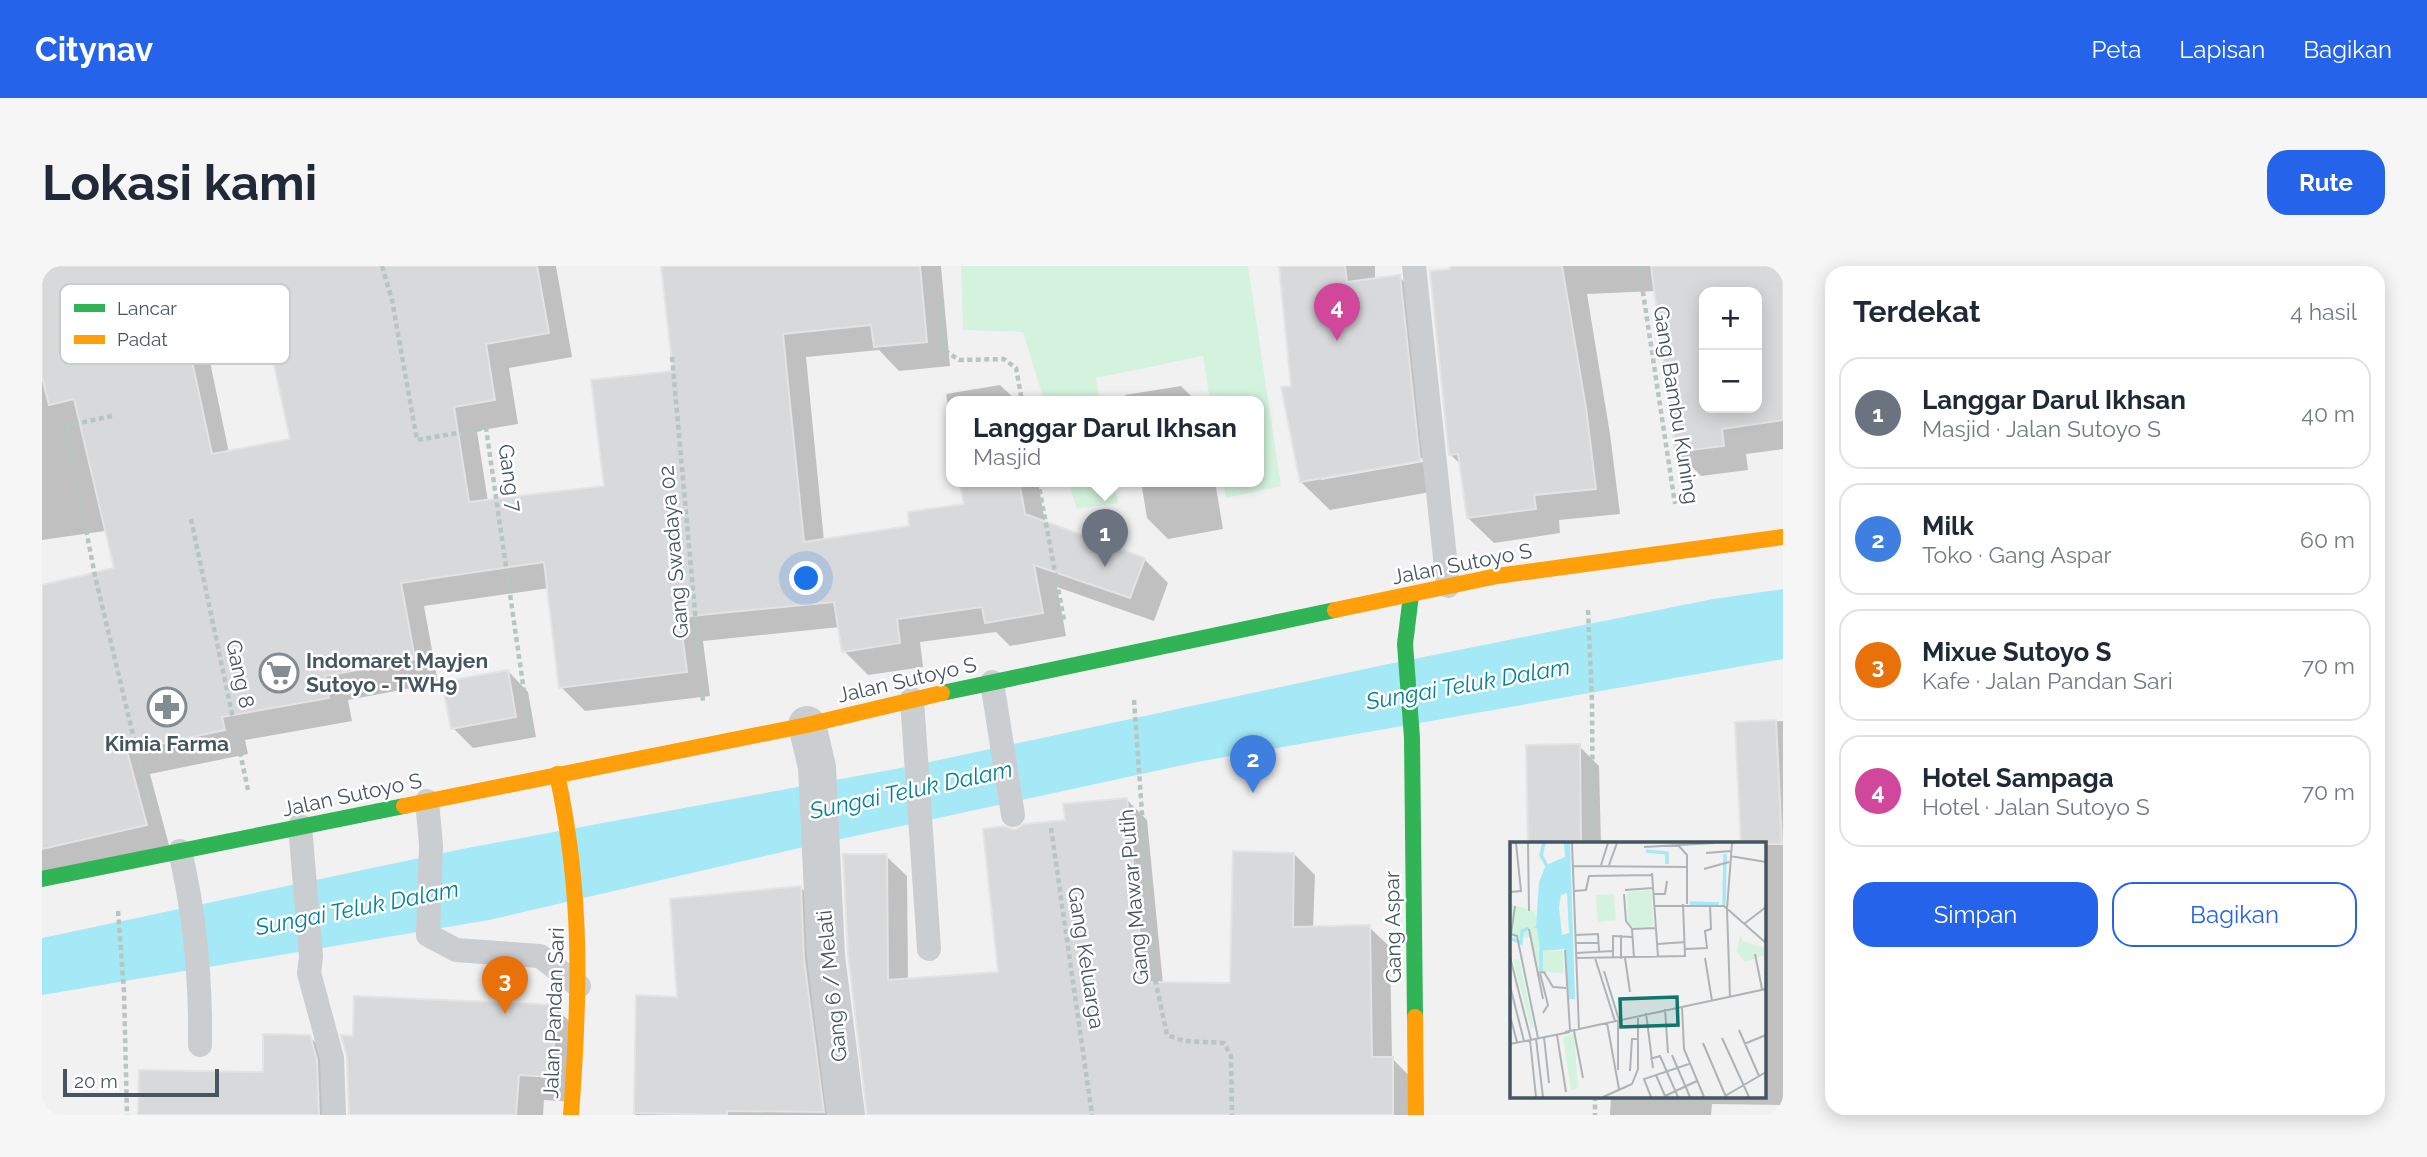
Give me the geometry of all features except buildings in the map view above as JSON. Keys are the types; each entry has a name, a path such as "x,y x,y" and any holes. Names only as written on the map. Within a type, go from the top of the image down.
{"main road":[{"name":"Jalan Sutoyo S","path":"42,879 807,725 912,699 1497,576 1783,537"},
{"name":"Gang Aspar","path":"1411,595 1405,644 1412,738 1416,1115"},
{"name":"Jalan Pandan Sari","path":"557,774 567,819 578,912 579,986 572,1115"}],"street":[{"name":"Gang 6 / Melati","path":"807,725 817,767 825,956 846,1115"}],"lane":[{"path":"1415,266 1448,586"},
{"path":"992,682 1002,729 1013,815"},
{"path":"912,699 929,949"},
{"path":"427,801 430,845 428,935 456,950 540,956 579,986"},
{"path":"300,826 311,957 309,973 332,1058 334,1115"},
{"path":"171,853 190,892 201,980 200,1045"}],"path":[{"name":"Gang 7","path":"382,266 392,300 417,440 486,428 536,778"},
{"path":"938,266 944,350 959,360 1004,359 1016,368 1022,396"},
{"name":"Gang Bambu Kuning","path":"1639,266 1682,549"},
{"name":"Gang Swadaya 02","path":"672,358 707,744"},
{"path":"112,416 66,426 95,576 171,853"},
{"path":"1039,487 1073,665"},
{"name":"Gang 8","path":"191,519 258,835"},
{"path":"1588,614 1593,842"},
{"name":"Gang Mawar Putih","path":"1135,709 1153,969 1167,1034 1184,1041 1224,1043 1231,1056 1232,1115"},
{"name":"Gang Keluarga","path":"1049,820 1092,1115"},
{"path":"117,908 124,991 127,1115"}],"green space":[{"path":"961,266 1248,266 1281,486 1226,498 1224,487 1264,487 1264,396 1209,396 1203,356 1096,378 1099,396 1042,396 1023,332 963,330"},
{"path":"1070,487 1115,487 1118,503 1077,509"}],"water":[{"name":"Sungai Teluk Dalam","path":"1783,589 1783,659 1197,762 804,847 489,920 42,995 42,938 467,848 906,767 1379,666 1713,599"}],"traffic: fast":[{"path":"1411,595 1405,644 1412,738 1415,1017"},
{"path":"942,693 1335,610"},
{"path":"42,879 404,806"}],"traffic: slow":[{"path":"1335,610 1497,576 1783,537"},
{"path":"404,806 807,725 942,693"},
{"path":"557,774 571,861 577,944 571,1115"},
{"path":"1415,1017 1416,1115"}],"place":[{"name":"Hotel Sampaga","path":"1337,341"},
{"name":"Langgar Darul Ikhsan","path":"1105,567"},
{"name":"Indomaret Mayjen Sutoyo - TWH9","path":"279,673"},
{"name":"Kimia Farma","path":"167,707"},
{"name":"Milk","path":"1253,793"},
{"name":"Mixue Sutoyo S","path":"505,1014"}]}
